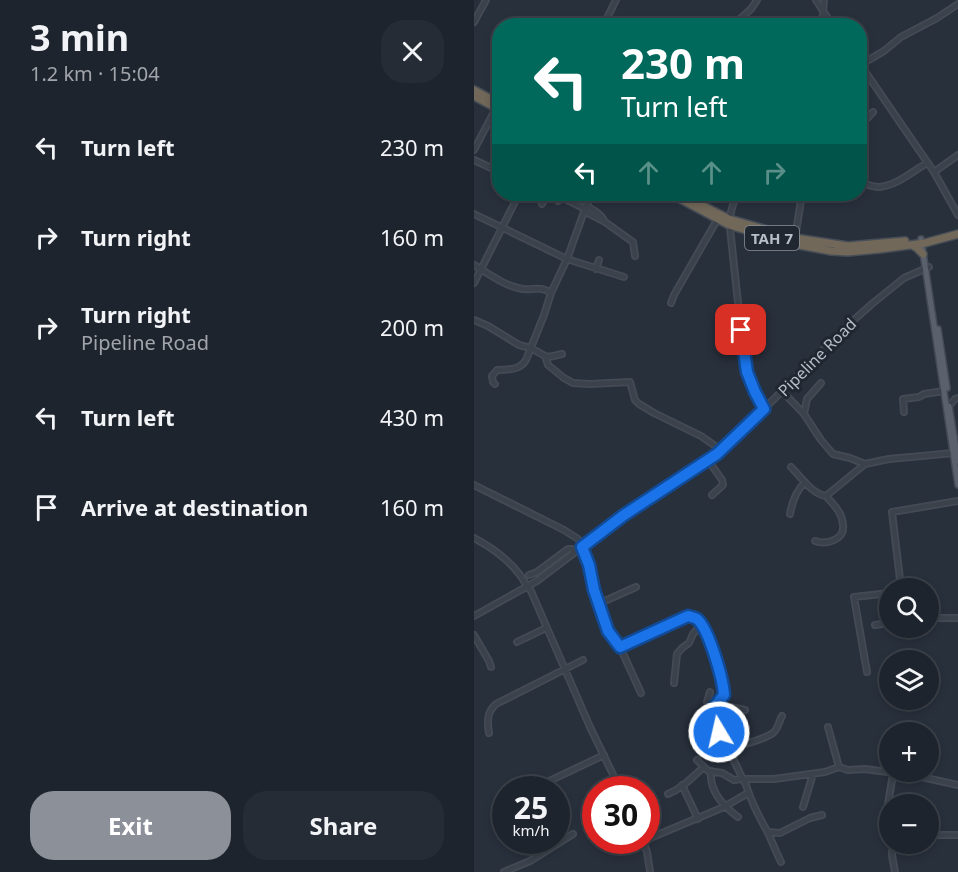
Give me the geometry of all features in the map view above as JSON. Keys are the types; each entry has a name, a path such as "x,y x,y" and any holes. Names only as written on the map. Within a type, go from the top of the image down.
{"highway":[{"path":"474,90 492,103"},
{"path":"474,96 492,104"},
{"name":"TAH 7","path":"683,201 717,220 795,238 848,246 934,240 958,231"},
{"name":"TAH 7","path":"692,201 729,222 794,244 831,251 880,249 923,241 958,231"},
{"path":"909,244 925,254 934,240"}],"main road":[{"path":"923,241 944,391 958,460"},
{"path":"927,268 949,406 958,485"}],"street":[{"path":"474,22 486,0"},
{"path":"607,18 616,0"},
{"path":"741,18 757,0"},
{"path":"816,0 828,18"},
{"path":"823,18 824,0"},
{"path":"867,60 884,51 901,37 957,5 950,0"},
{"path":"867,74 934,172 958,215"},
{"path":"867,118 873,112"},
{"path":"474,150 492,118"},
{"path":"934,172 958,155"},
{"path":"474,160 492,168"},
{"path":"867,185 873,187 885,186 927,163"},
{"path":"474,283 516,201"},
{"path":"569,201 597,212 605,222 633,242 635,256"},
{"path":"495,384 492,376 497,370 522,366 589,201"},
{"path":"734,201 729,222 733,272 747,372 764,409"},
{"path":"795,238 801,201"},
{"path":"474,214 567,259 624,277"},
{"path":"671,303 717,220"},
{"path":"596,268 599,260"},
{"path":"474,266 515,286 547,290 551,293"},
{"name":"Pipeline Road","path":"474,616 537,581 624,515 708,460 873,303 904,278 927,268"},
{"path":"474,320 519,345 531,348 545,356 562,354"},
{"path":"545,356 548,365 573,383 630,382 635,400 639,404 701,436 721,450"},
{"path":"804,414 807,399 821,383"},
{"path":"782,391 804,414 820,440 833,454 865,464"},
{"path":"904,412 903,399 944,391"},
{"path":"949,406 958,398"},
{"path":"826,496 865,464 955,453"},
{"path":"708,460 723,485 712,495"},
{"path":"791,466 838,509 843,523 843,530 836,540 822,543 815,541"},
{"path":"790,514 799,488 806,482"},
{"path":"474,485 578,539 589,565 598,604 608,631 620,647 641,693"},
{"path":"900,578 892,512 958,501"},
{"path":"474,538 494,550 506,561 519,574 534,596 546,628 614,776"},
{"path":"529,575 537,572 568,549 576,552"},
{"path":"598,604 636,587"},
{"path":"867,672 854,597 879,594"},
{"path":"620,647 688,616 695,618 699,621 711,645 723,684 724,695 710,713"},
{"path":"939,618 958,618"},
{"path":"875,625 879,624"},
{"path":"674,683 677,654 689,644 693,634 701,625"},
{"path":"517,642 546,628"},
{"path":"474,635 490,667"},
{"path":"489,733 487,718 496,704 583,660"},
{"path":"710,692 707,706 747,788 760,821 768,832 780,862"},
{"path":"717,704 745,710"},
{"path":"727,748 772,734 782,716"},
{"path":"828,727 839,767"},
{"path":"560,776 604,756"},
{"path":"697,760 711,771 722,773 734,780 774,779 813,774 839,767 848,770 865,769 879,772"},
{"path":"668,794 689,782 704,767"},
{"path":"711,771 710,779 724,807 738,818"},
{"path":"803,807 813,774"},
{"path":"939,781 958,785"},
{"path":"682,785 698,819"},
{"path":"660,834 724,807 748,793"},
{"path":"768,832 780,833 810,818 822,815"},
{"path":"504,872 530,861 573,834"},
{"path":"939,835 958,835"},
{"path":"647,854 650,871"},
{"path":"892,854 895,872"}],"route":[{"path":"719,732 710,713 724,695 723,684 711,645 699,621 688,616 620,647 608,631 582,547 624,515 717,454 764,409 747,372 741,330"}]}
